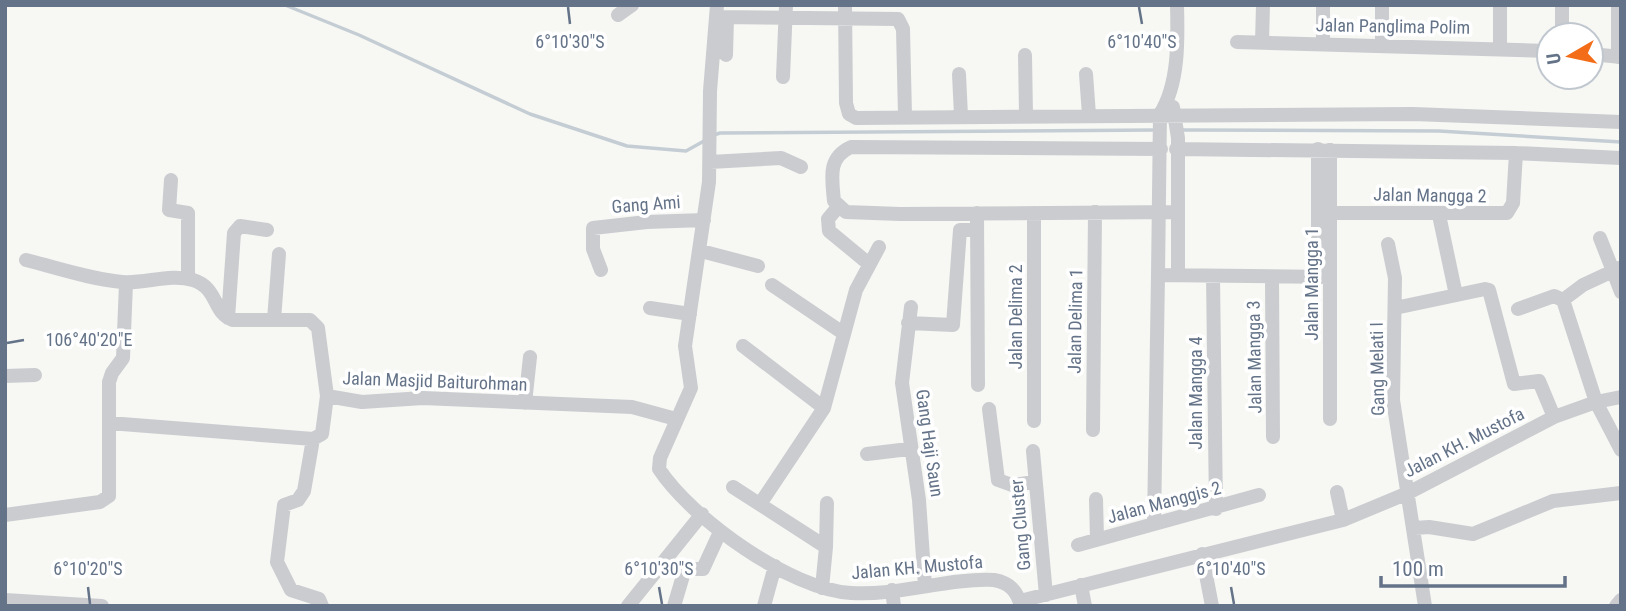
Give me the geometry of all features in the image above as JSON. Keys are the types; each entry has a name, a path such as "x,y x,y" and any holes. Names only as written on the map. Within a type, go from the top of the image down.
{"street":[{"path":"618,15 632,5"},
{"path":"1154,524 1160,117 1170,99 1178,38 1177,5"},
{"path":"1262,43 1263,5"},
{"path":"1323,5 1323,43"},
{"path":"1382,5 1382,44"},
{"path":"1500,5 1500,47"},
{"path":"1618,5 1619,57"},
{"path":"783,77 786,11"},
{"path":"845,11 849,114 856,118 1089,114 1160,117 1413,114 1621,122"},
{"path":"726,55 720,13 845,11 894,18 901,22 905,116"},
{"name":"Jalan KH. Mustofa","path":"720,13 701,251 685,346 690,393 660,458 659,469 736,546 822,588 853,593 994,580 1010,586 1020,603 1081,585 1343,520 1408,493 1554,418 1596,402 1621,397"},
{"name":"Jalan Panglima Polim","path":"1237,42 1535,50"},
{"path":"1025,55 1026,115"},
{"path":"959,74 961,116"},
{"path":"1086,74 1089,114"},
{"path":"1170,99 1176,116 1178,275"},
{"path":"1161,143 851,147 835,158 832,168 834,201 846,212 886,214 1177,212"},
{"path":"1177,143 1621,158"},
{"name":"Jalan Mangga 1","path":"1324,149 1331,213 1324,277"},
{"name":"Jalan Mangga 1","path":"1324,149 1324,277 1330,419"},
{"name":"Jalan Mangga 2","path":"1331,213 1507,213 1513,202 1516,153"},
{"path":"709,162 781,158 802,167"},
{"path":"1160,176 1164,183 1173,183 1177,178"},
{"path":"171,180 169,210 188,214 188,278"},
{"path":"838,207 828,219 829,231 869,264"},
{"name":"Jalan Delima 1","path":"1093,430 1094,212"},
{"path":"977,213 978,384"},
{"name":"Jalan Delima 2","path":"1034,213 1034,421"},
{"path":"1439,215 1456,295"},
{"name":"Gang Ami","path":"601,270 591,239 594,228 647,222 704,220"},
{"path":"228,318 234,233 240,226 267,230"},
{"path":"908,323 953,325 960,230 977,230"},
{"path":"1600,238 1617,269 1621,292"},
{"name":"Gang Melati I","path":"1388,244 1395,278 1393,400 1425,606"},
{"path":"761,504 824,408 856,290 879,247"},
{"path":"701,251 758,266"},
{"path":"274,320 279,254"},
{"path":"26,260 87,276 125,282 188,278 209,288 228,318"},
{"path":"1563,300 1583,285 1617,269"},
{"path":"1158,275 1324,277"},
{"name":"Jalan Mangga 4","path":"1213,277 1216,509"},
{"name":"Jalan Mangga 3","path":"1272,277 1273,437"},
{"path":"5,515 107,500 110,489 110,377 124,354 125,282"},
{"path":"772,285 844,333"},
{"path":"1395,308 1489,290 1514,384 1539,381 1554,418"},
{"path":"1518,309 1555,296 1563,300 1596,402 1621,450"},
{"name":"Gang Haji Saun","path":"911,307 902,383 909,449 919,500 925,586"},
{"path":"650,308 690,314"},
{"name":"Jalan Masjid Baiturohman","path":"228,318 250,322 306,319 315,323 327,396 362,402 423,398 632,407 676,419"},
{"path":"743,346 824,408"},
{"path":"525,403 530,357"},
{"path":"5,376 35,376"},
{"path":"110,423 313,439 322,435 325,427 327,396"},
{"path":"989,409 998,480 1012,485 1035,482"},
{"path":"313,439 304,491 298,500 284,505 277,562 291,590 319,599 322,606"},
{"path":"867,454 909,449"},
{"name":"Gang Cluster","path":"1033,452 1046,594"},
{"path":"733,487 826,547"},
{"path":"1337,492 1343,520"},
{"path":"1415,528 1429,527 1473,534 1553,501 1621,492"},
{"name":"Jalan Manggis 2","path":"1078,545 1259,495"},
{"path":"1096,499 1097,539"},
{"path":"822,588 827,503"},
{"path":"628,606 702,514"},
{"path":"674,606 685,569 703,569 720,532"},
{"path":"1202,554 1212,606"},
{"path":"764,606 775,566"},
{"path":"1081,585 1085,606"},
{"path":"892,590 894,606"},
{"path":"5,600 24,599 35,604 102,606"},
{"path":"1616,606 1621,600"}],"waterway":[{"path":"285,5 359,35 530,114 627,146 686,151 704,141"},
{"path":"714,135 1157,130"},
{"path":"1182,130 1439,131 1621,142"}]}
